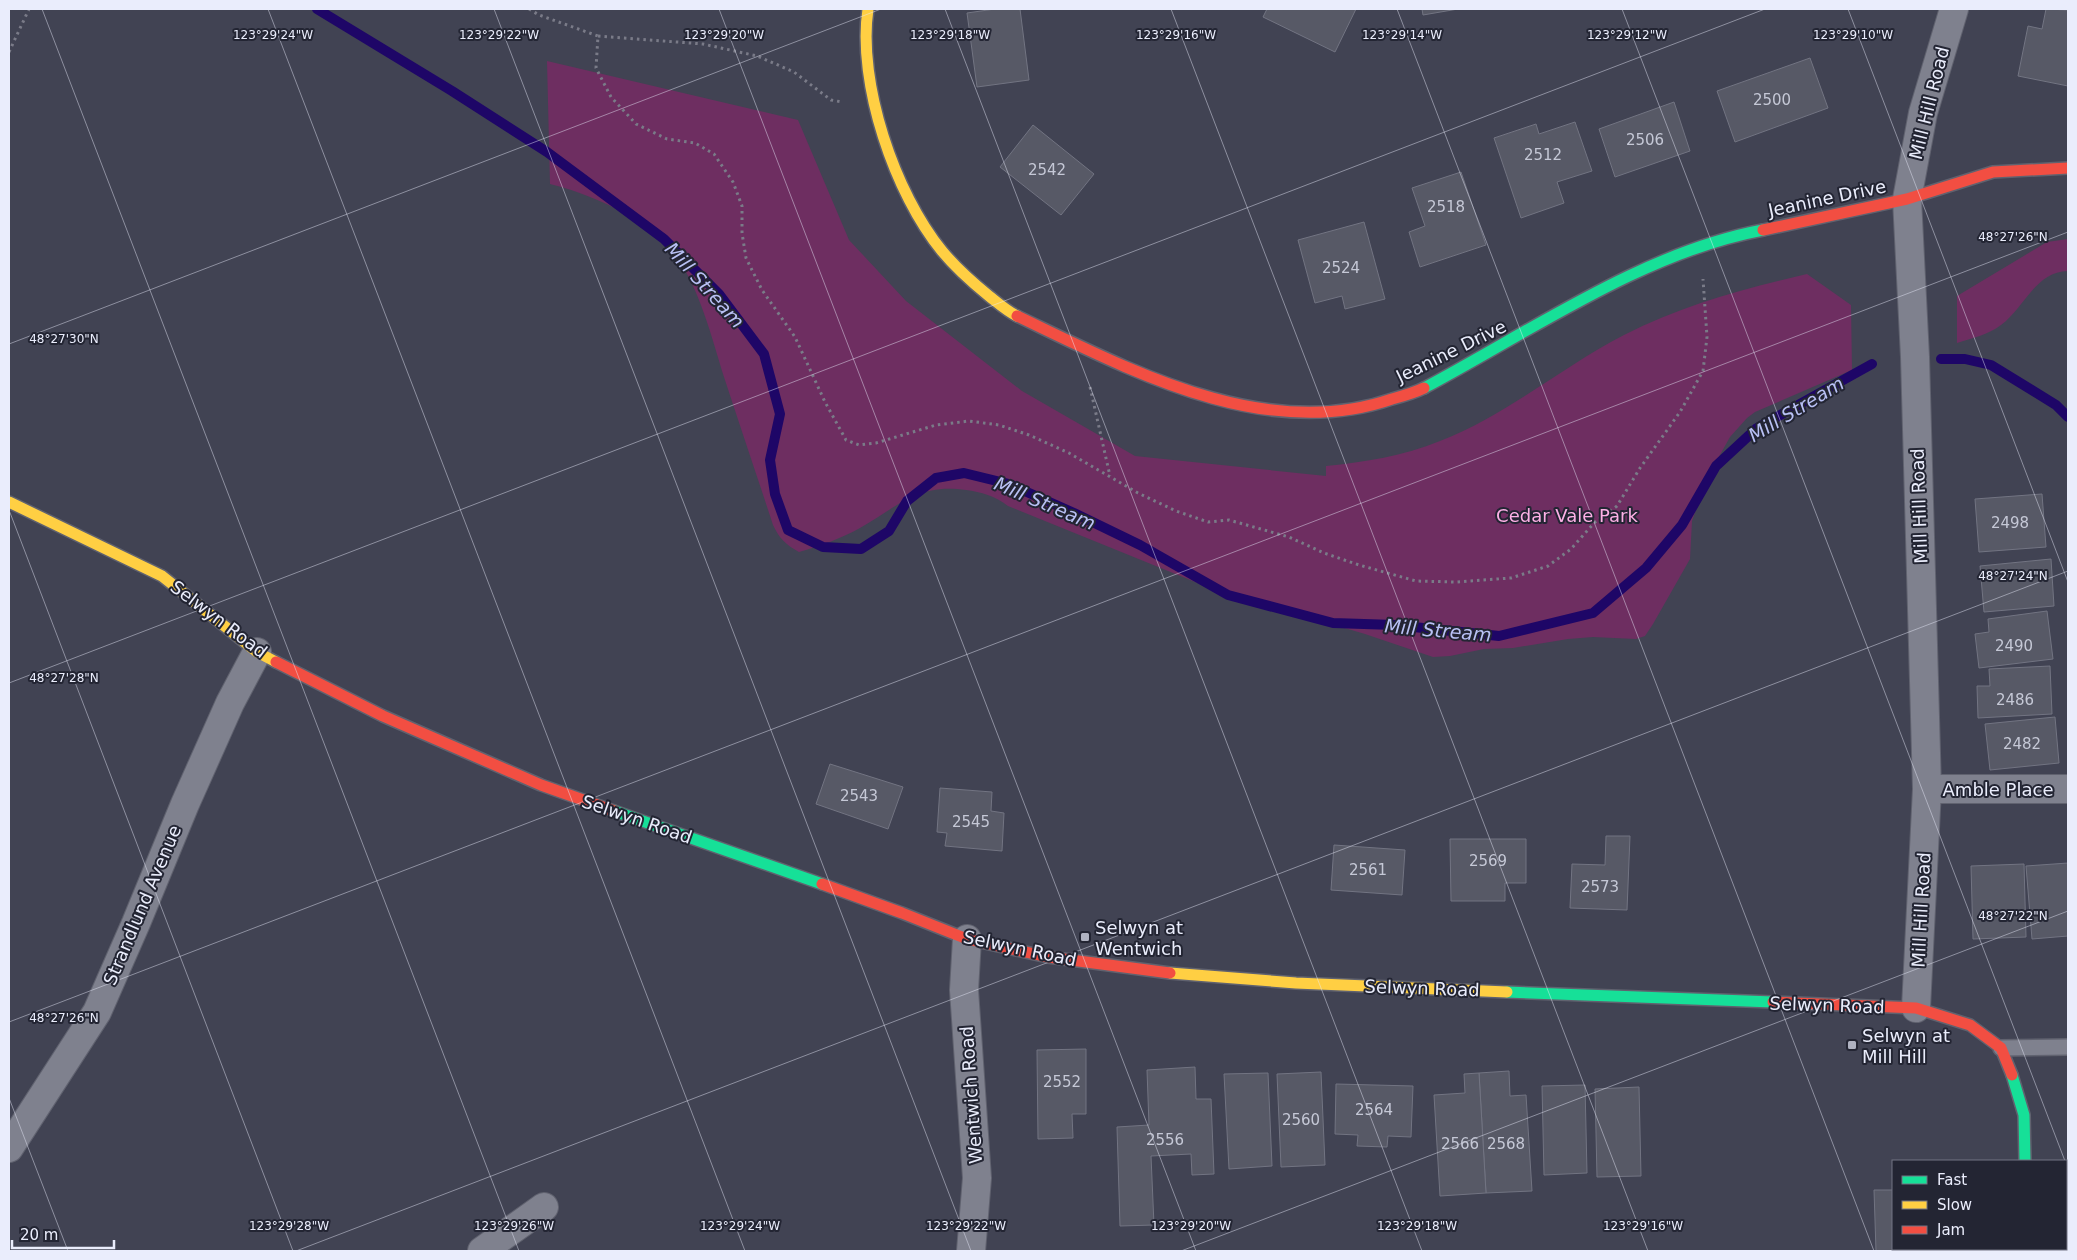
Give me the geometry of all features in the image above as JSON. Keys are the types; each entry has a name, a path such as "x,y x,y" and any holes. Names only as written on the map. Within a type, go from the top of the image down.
{"street":[{"name":"Jeanine Drive","path":"868,9 865,30 867,66 876,108 892,162 915,211 942,251 973,283 1014,315 1119,365 1165,384 1258,409 1315,414 1367,408 1420,390 1572,306 1652,265 1741,234 1820,219 1907,199 1993,172 2068,168"},
{"name":"Mill Hill Road","path":"1916,1008 1927,789 1915,358 1907,199 1923,113 1954,9"},
{"name":"Selwyn Road","path":"9,502 162,576 257,652 383,716 541,785 902,913 967,940 1048,957 1157,972 1276,981 1916,1008 1970,1025 2001,1048"},
{"name":"Strandlund Avenue","path":"9,1148 97,1012 185,804 230,703 257,652"},
{"name":"Amble Place","path":"1927,789 2068,789"},
{"name":"Wentwich Road","path":"967,940 964,990 977,1178 971,1251"},
{"path":"2001,1048 2017,1088 2024,1115 2025,1160"},
{"path":"482,1251 544,1207"}],"lane":[{"path":"2001,1048 2068,1046"}],"path":[{"path":"9,52 29,9"},
{"path":"598,36 703,44 757,56 794,72 831,100 876,108"},
{"path":"1097,354 1090,387 1110,477"}],"green space":[{"name":"Cedar Vale Park","path":"547,61 798,120 849,240 906,301 1022,391 1135,456 1326,476 1326,466 1398,454 1426,446 1464,431 1510,405 1601,348 1646,324 1691,306 1807,274 1851,305 1852,370 1755,412 1730,437 1707,478 1692,521 1690,559 1645,636 1636,639 1593,637 1568,639 1513,648 1484,649 1450,656 1433,657 1365,634 1260,603 1221,595 1215,590 1008,506 993,497 966,490 934,490 921,493 898,504 852,532 830,542 799,552 783,541 773,525 708,324 694,288 676,256 655,232 627,214 595,199 550,184"},
{"path":"2068,239 2068,271 2047,277 2001,325 1980,336 1957,343 1957,296 2047,242"}],"building":[{"path":"995,9 1020,9 1029,80 977,87 967,13"},
{"path":"1267,9 1356,9 1335,52 1263,17"},
{"path":"1422,9 1458,9 1423,15"},
{"path":"2046,9 2068,10 2068,86 2018,76 2028,26 2042,29"},
{"path":"1810,58 1828,108 1735,142 1717,91"},
{"path":"1674,102 1690,151 1615,177 1599,129"},
{"path":"1575,122 1592,171 1557,182 1564,203 1521,218 1494,138 1536,124 1539,134"},
{"path":"1033,125 1094,174 1061,215 1000,167"},
{"path":"1461,172 1486,245 1420,267 1409,232 1425,226 1412,188"},
{"path":"1364,222 1385,299 1345,309 1342,296 1315,303 1298,240"},
{"path":"2042,494 2046,547 1979,552 1975,499"},
{"path":"2051,559 2054,606 1984,612 1980,566"},
{"path":"2047,611 2053,659 1979,668 1975,634 1989,632 1988,619"},
{"path":"2050,666 2052,714 1978,718 1977,686 1990,686 1989,669"},
{"path":"2055,717 2059,763 1990,770 1985,724"},
{"path":"830,764 903,787 888,829 816,804"},
{"path":"940,788 992,792 991,811 1004,813 1002,851 945,846 947,833 937,832"},
{"path":"1606,836 1630,836 1627,910 1570,908 1572,864 1605,865"},
{"path":"1450,839 1526,839 1526,883 1505,883 1505,901 1451,901"},
{"path":"1334,845 1405,850 1402,895 1331,890"},
{"path":"2068,863 2068,936 2032,939 2026,866"},
{"path":"2024,864 2026,937 1973,939 1971,866"},
{"path":"1086,1049 1086,1114 1072,1114 1073,1138 1038,1139 1037,1050"},
{"path":"1195,1067 1196,1099 1211,1099 1214,1174 1192,1175 1191,1154 1151,1156 1154,1225 1120,1226 1117,1127 1149,1125 1147,1070"},
{"path":"1509,1071 1510,1096 1526,1095 1532,1191 1486,1193 1479,1073"},
{"path":"1321,1072 1325,1165 1281,1167 1277,1074"},
{"path":"1268,1073 1272,1166 1229,1169 1224,1074"},
{"path":"1479,1073 1486,1193 1440,1196 1434,1095 1465,1093 1464,1074"},
{"path":"1336,1084 1413,1086 1411,1137 1388,1136 1387,1147 1357,1146 1358,1135 1335,1134"},
{"path":"1585,1085 1587,1173 1544,1175 1542,1086"},
{"path":"1639,1087 1641,1176 1597,1177 1595,1089"},
{"path":"1874,1190 1892,1190 1892,1250 1944,1250 1944,1251 1876,1251"}],"waterway":[{"name":"Mill Stream","path":"317,9 452,91 547,152 664,239 719,294 764,354 780,414 770,460 775,494 788,530 823,547 861,549 889,531 907,501 936,478 964,473 1009,484 1074,513 1140,545 1228,595 1333,623 1395,625 1499,636 1593,613 1646,568 1682,525 1716,466 1757,428 1872,364"},
{"name":"Mill Stream","path":"1941,359 1965,359 1991,365 2056,405 2068,417"}],"traffic: fast":[{"path":"1424,388 1589,296 1632,275 1675,256 1719,241 1763,230"},
{"path":"614,811 822,884"},
{"path":"1507,992 1773,1002"},
{"path":"2012,1075 2024,1115 2025,1160"}],"traffic: slow":[{"path":"868,9 866,38 868,70 874,103 883,136 909,200 925,227 953,263 989,296 1017,316"},
{"path":"9,502 162,576 257,652 276,662"},
{"path":"1170,973 1296,983 1507,992"}],"traffic: jam":[{"path":"1763,230 1907,199 1993,172 2068,168"},
{"path":"1017,316 1152,378 1199,394 1247,406 1296,412 1344,410 1396,398 1424,388"},
{"path":"276,662 383,716 541,785 614,811"},
{"path":"822,884 967,939 1048,957 1170,973"},
{"path":"1773,1002 1916,1008 1970,1025 2001,1048 2012,1075"}],"place":[{"name":"Selwyn at Wentwich","path":"1085,937"},
{"name":"Selwyn at Mill Hill","path":"1852,1045"}]}
